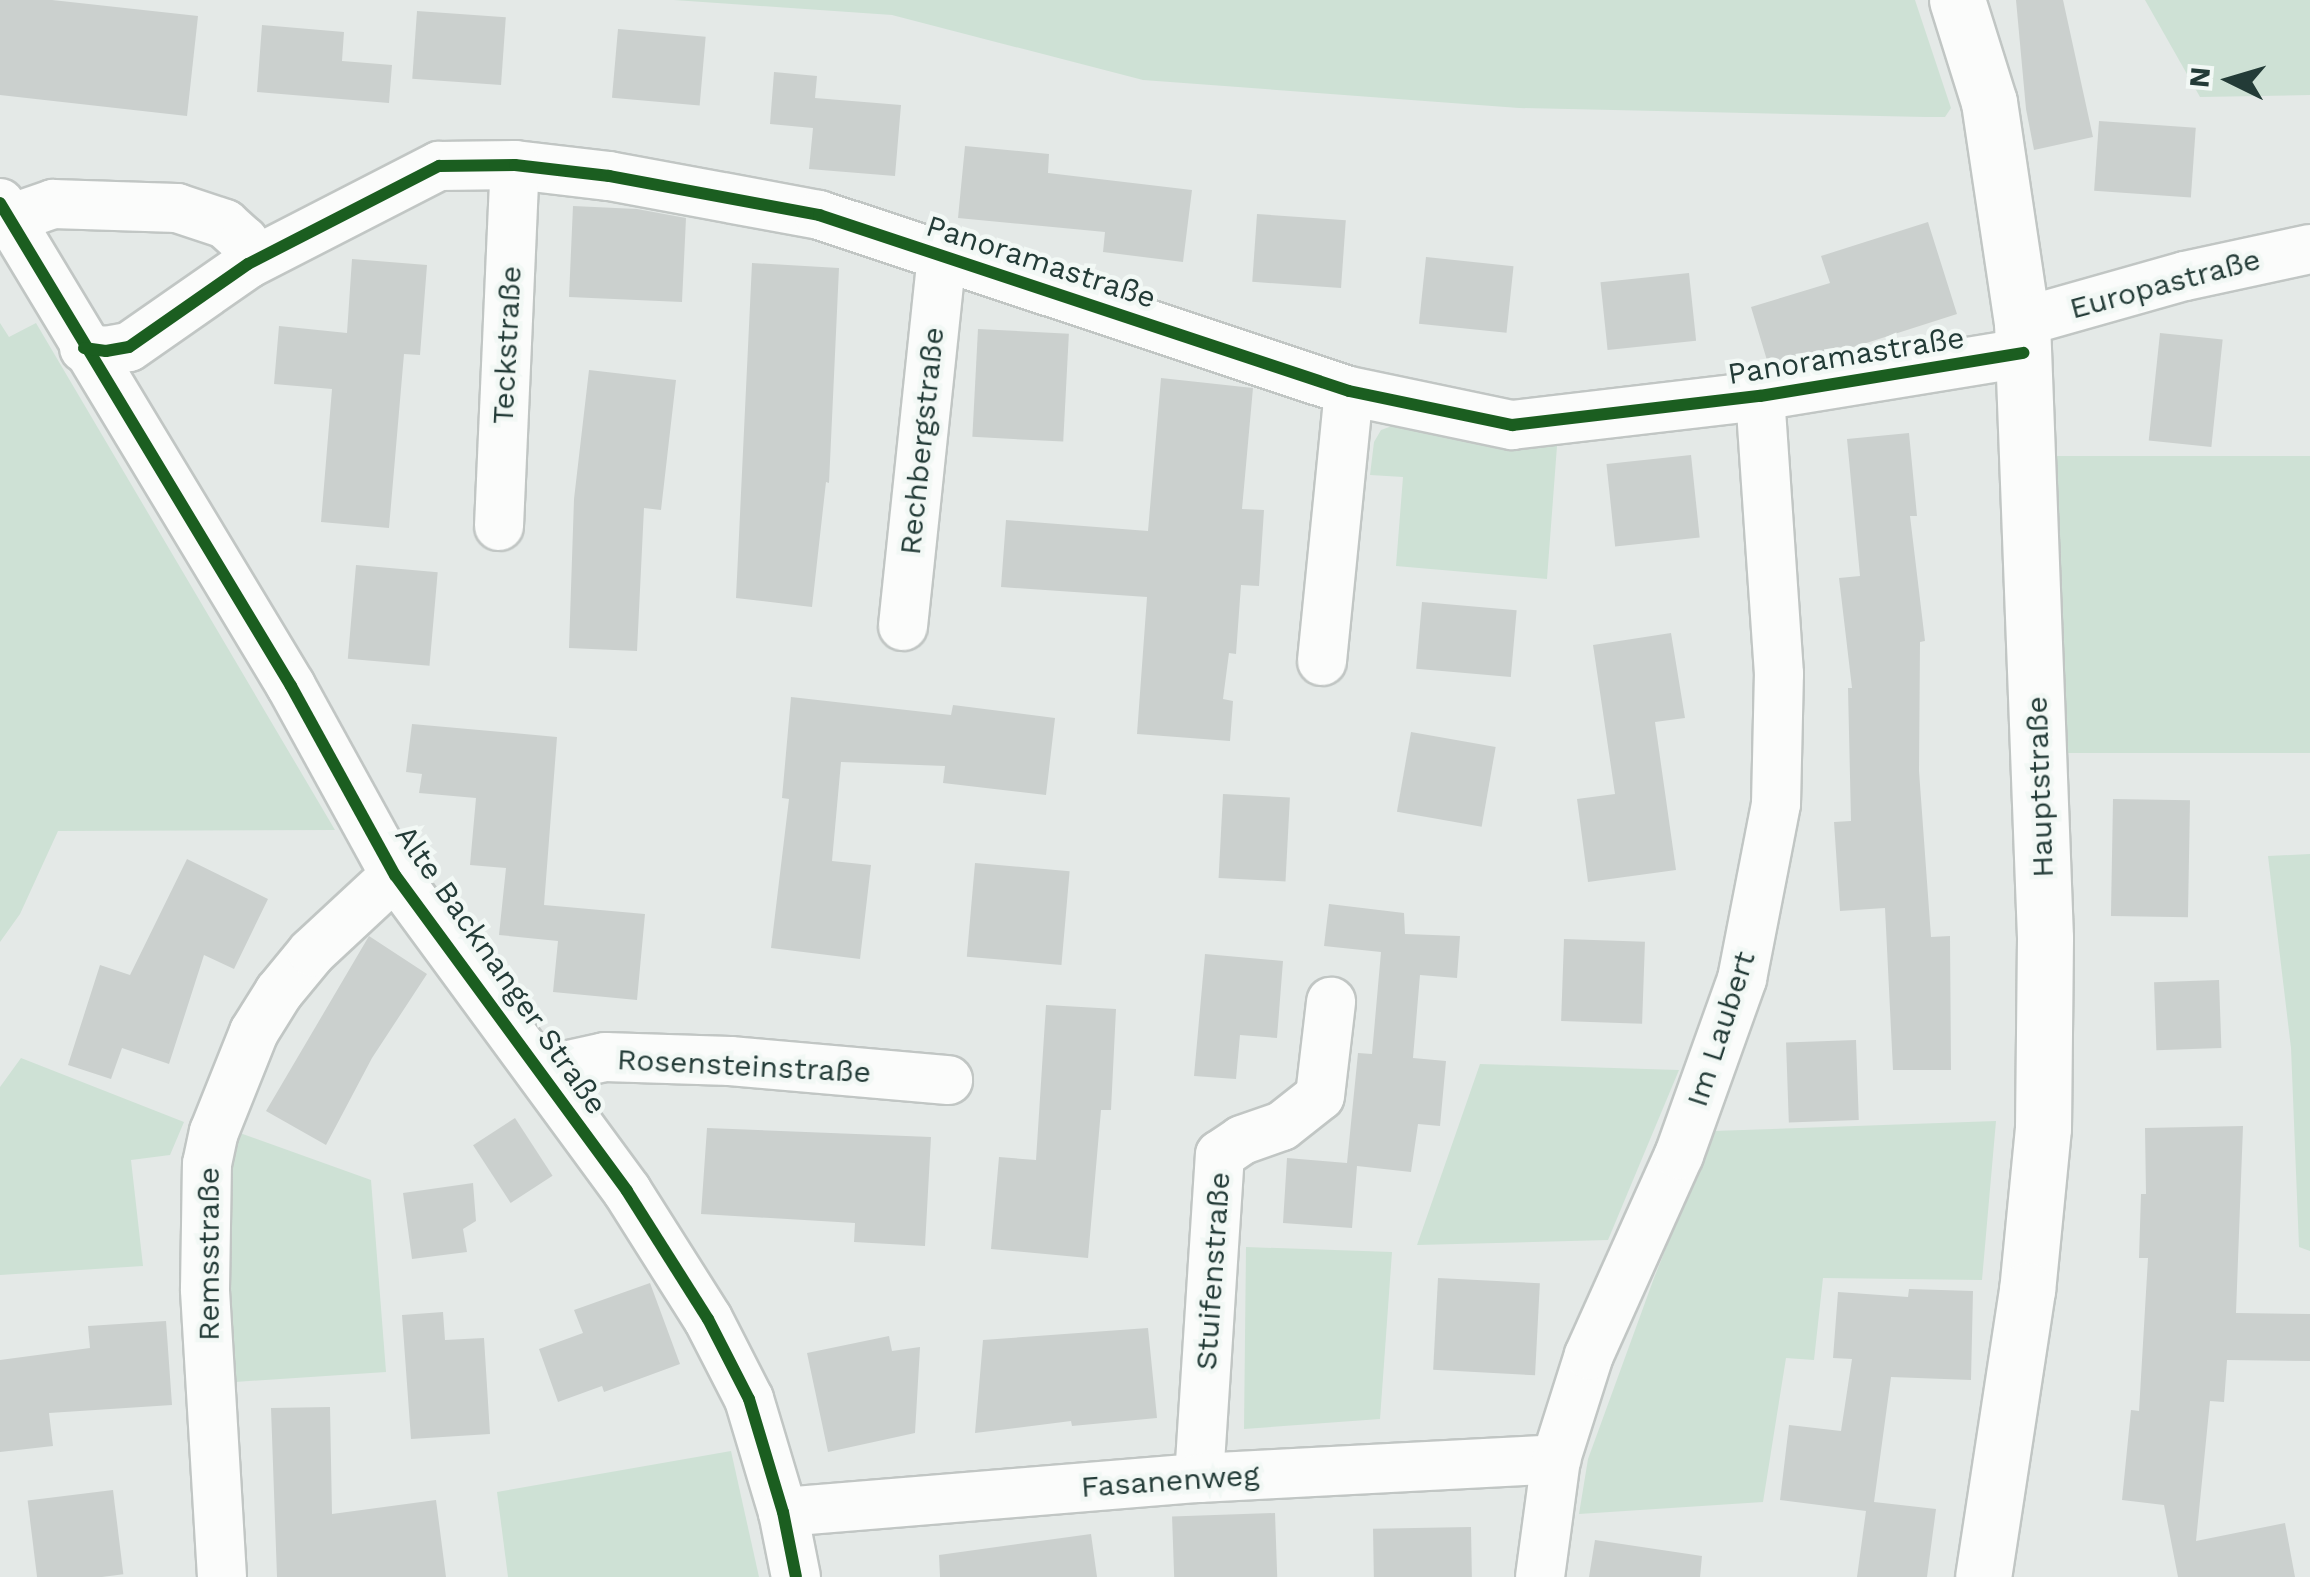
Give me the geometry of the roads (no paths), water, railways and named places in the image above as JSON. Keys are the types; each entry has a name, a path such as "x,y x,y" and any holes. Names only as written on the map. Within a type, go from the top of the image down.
{"street":[{"name":"Hauptstraße","path":"1956,0 1988,102 2023,338 2044,938 2043,1128 1995,1565"},
{"name":"Panoramastraße","path":"84,348 106,351 129,347 248,264 439,166 515,165 609,176 819,215 1349,391 1512,425 1760,396 2023,338"},
{"name":"Teckstraße","path":"500,526 515,165"},
{"path":"5,210 53,204 177,208 225,224 244,241 248,264"},
{"name":"Alte Backnanger Straße","path":"5,210 84,348 291,686 395,874 627,1190 708,1319 748,1400 784,1512 796,1577"},
{"name":"Europastraße","path":"2023,338 2186,276 2310,249"},
{"name":"Rechbergstraße","path":"903,626 942,256"},
{"path":"1322,661 1349,391"},
{"name":"Im Laubert","path":"1540,1577 1556,1459 1589,1355 1679,1155 1742,979 1776,804 1779,674 1760,396"},
{"name":"Remsstraße","path":"222,1577 205,1289 207,1164 214,1132 254,1032 279,992 312,952 395,874"},
{"name":"Stuifenstraße","path":"1199,1478 1220,1155 1242,1140 1282,1126 1320,1096 1330,1002"},
{"name":"Rosensteinstraße","path":"542,1072 604,1057 730,1061 948,1080"},
{"name":"Fasanenweg","path":"784,1512 1199,1478 1556,1459"}]}
